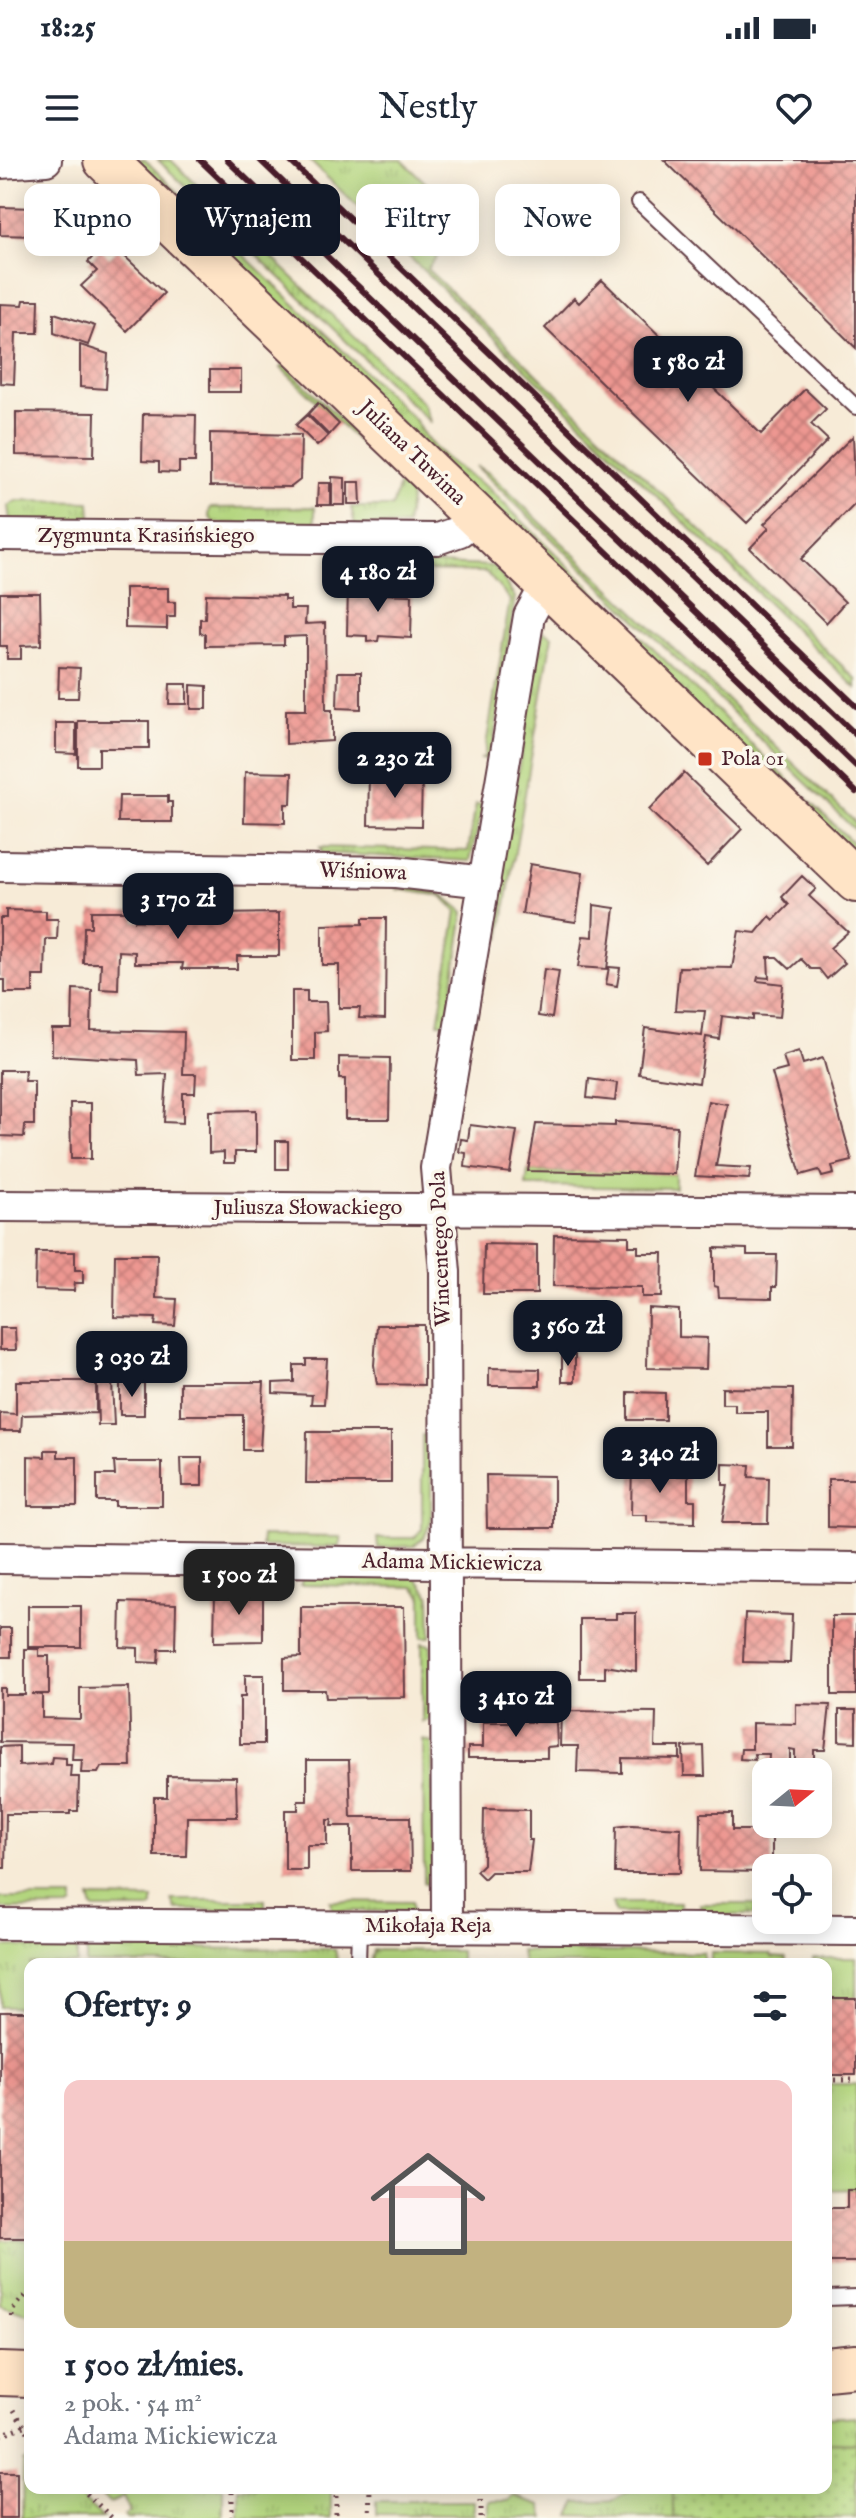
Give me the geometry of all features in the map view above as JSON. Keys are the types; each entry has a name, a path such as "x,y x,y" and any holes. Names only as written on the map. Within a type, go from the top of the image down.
{"street":[{"path":"0,163 46,160"},
{"name":"Juliana Tuwima","path":"105,160 856,881"},
{"name":"Zygmunta Krasińskiego","path":"0,535 427,539 460,531 478,516"},
{"name":"Wincentego Pola","path":"447,1927 445,1272 439,1209 439,1151 529,616 547,583"},
{"name":"Wiśniowa","path":"0,866 396,872 485,882"},
{"name":"Juliusza Słowackiego","path":"0,1206 856,1212"},
{"name":"Adama Mickiewicza","path":"0,1558 856,1568"},
{"name":"Mikołaja Reja","path":"0,1924 856,1930"},
{"path":"832,2368 856,2366"},
{"path":"0,2374 24,2375"}],"lane":[{"path":"639,202 856,407"},
{"path":"358,1958 359,1926"},
{"path":"832,2298 856,2297"}],"path":[{"path":"832,2080 856,2080"},
{"path":"12,2317 12,2311 24,2297"},
{"path":"0,2435 24,2426"},
{"path":"87,2494 112,2518"},
{"path":"232,2494 232,2518"},
{"path":"336,2494 336,2518"},
{"path":"369,2518 370,2494"},
{"path":"481,2494 481,2518"}],"green space":[{"path":"127,160 145,160 176,190 176,207 160,192 160,184 152,184"},
{"path":"158,160 171,160 196,184 183,184"},
{"path":"309,160 402,160 427,184 356,184 356,205 340,190 340,184 334,184"},
{"path":"227,256 245,256 416,421 421,432 437,450 488,488 856,846 856,863"},
{"path":"258,256 271,256 423,403 431,423"},
{"path":"408,256 437,256 427,269 856,679 856,688"},
{"path":"284,365 412,487 406,526 355,525 351,507 392,507 400,481 281,368"},
{"path":"476,466 489,473 856,823 856,831"},
{"path":"16,501 90,502 91,516 86,521 10,521 8,506"},
{"path":"315,507 315,525 214,523 209,516 210,508"},
{"path":"408,563 493,566 515,597 491,759 480,759 484,758 510,600 486,572 408,571"},
{"path":"543,631 552,636 500,939 489,933"},
{"path":"476,804 483,805 470,861 322,853 320,847 468,851"},
{"path":"414,888 442,894 464,912 447,1023 438,1023 457,912 442,896 396,889"},
{"path":"574,1170 675,1174 675,1188 526,1186 528,1171 573,1173"},
{"path":"422,1435 431,1435 431,1521 424,1538 413,1546 378,1548 377,1538 414,1538 422,1529"},
{"path":"262,1536 341,1537 339,1547 261,1546"},
{"path":"304,1576 417,1578 430,1596 431,1637 422,1637 422,1596 414,1587 300,1585"},
{"path":"422,1643 431,1645 432,1718 422,1722"},
{"path":"423,1740 432,1743 433,1884 424,1884"},
{"path":"0,1898 73,1898 73,1905 70,1908 0,1909"},
{"path":"90,1898 153,1899 153,1906 150,1909 93,1909"},
{"path":"172,1900 265,1900 265,1906 261,1910 176,1910"},
{"path":"330,1901 412,1902 412,1911 333,1911"},
{"path":"612,1903 680,1903 680,1911 676,1914 615,1913"},
{"path":"700,1904 752,1904 752,1915 703,1915"},
{"path":"0,1947 77,1947 77,1958 24,1958 24,2007 0,2007"},
{"path":"86,1948 335,1949 337,1958 86,1958"},
{"path":"373,1950 460,1951 460,1958 371,1958"},
{"path":"521,1951 704,1953 704,1958 522,1958"},
{"path":"711,1953 770,1954 771,1957 786,1958 711,1958"},
{"path":"832,1958 856,1958 856,1998 832,1998"},
{"path":"832,2084 856,2084 856,2189 832,2190"},
{"path":"0,2240 24,2240 24,2312 0,2305"},
{"path":"856,2416 856,2443 832,2442 832,2418"},
{"path":"832,2442 856,2443 856,2518 673,2518 673,2494 832,2494"},
{"path":"23,2462 24,2494 77,2494 103,2518 22,2518"},
{"path":"100,2494 223,2494 223,2518 127,2518 124,2516 130,2512 123,2497 110,2503"},
{"path":"239,2494 331,2494 331,2518 239,2518"},
{"path":"624,2494 673,2494 673,2518 570,2515 577,2502 614,2500"},
{"path":"514,2496 541,2505 545,2518 489,2518 489,2501 508,2501"},
{"path":"376,2501 474,2501 474,2515 376,2514"}],"building":[{"path":"664,160 856,160 856,348 800,293"},
{"path":"0,207 24,208 24,236 0,235"},
{"path":"94,256 124,256 164,293 127,331 81,286 97,271 88,262"},
{"path":"602,280 761,434 805,389 826,409 811,424 828,440 747,523 545,328 574,298 579,303"},
{"path":"24,300 39,300 38,333 16,333 14,384 0,383 0,304 23,305"},
{"path":"54,313 95,326 88,345 54,333"},
{"path":"80,345 108,354 106,389 80,387"},
{"path":"210,370 241,370 241,392 210,392"},
{"path":"318,403 339,424 329,435 308,414"},
{"path":"16,412 95,413 94,456 16,455"},
{"path":"143,414 196,415 195,462 179,462 179,473 159,472 159,462 142,461"},
{"path":"307,415 328,436 317,446 296,425"},
{"path":"210,433 301,435 300,480 291,487 210,486"},
{"path":"853,436 856,503 801,559 845,602 826,623 750,548 769,528 764,524"},
{"path":"332,477 345,478 345,505 332,505"},
{"path":"348,482 360,482 361,504 348,504"},
{"path":"318,483 330,483 330,505 317,505"},
{"path":"348,585 369,585 369,594 412,595 411,638 379,636 378,641 367,642 367,636 347,635"},
{"path":"125,588 168,588 168,602 175,602 175,617 167,617 167,629 125,628"},
{"path":"0,593 40,593 41,645 21,646 21,659 7,659 7,646 0,646"},
{"path":"206,594 284,596 284,600 290,600 290,609 306,609 305,624 325,623 326,710 332,710 332,741 286,744 286,710 306,710 306,636 284,637 284,645 205,646 205,634 200,633 200,619 205,619"},
{"path":"59,667 80,668 78,698 58,698"},
{"path":"338,672 361,672 361,709 337,708"},
{"path":"170,684 187,684 187,704 169,704"},
{"path":"191,685 207,686 207,709 191,709"},
{"path":"78,721 149,721 149,748 99,748 99,766 78,766"},
{"path":"56,723 76,723 76,754 56,753"},
{"path":"245,772 292,773 291,804 285,804 285,823 244,822"},
{"path":"369,773 422,774 421,826 368,825"},
{"path":"684,773 742,829 707,866 649,810"},
{"path":"119,796 168,796 168,802 172,802 172,822 118,822"},
{"path":"530,864 583,873 576,922 522,914"},
{"path":"802,876 816,889 809,896 848,932 830,948 845,963 827,979 819,969 811,969 801,959 790,969 777,957 768,957 769,978 758,977 757,981 783,984 780,1017 753,1015 753,1020 722,1016 719,1039 706,1037 699,1083 639,1074 645,1028 702,1036 705,1011 675,1010 679,967 732,968 739,931 756,933 770,916 774,920 789,905 782,897"},
{"path":"594,905 615,908 607,969 578,967 583,936 593,937"},
{"path":"6,910 46,911 46,919 58,919 57,939 46,939 45,976 33,976 33,993 5,993 5,980 0,980 0,918 6,918"},
{"path":"91,911 135,911 135,921 200,922 219,920 220,914 279,913 279,956 237,956 237,969 182,969 183,963 135,963 135,952 119,951 118,990 100,989 101,963 83,963 84,927 91,927"},
{"path":"363,918 386,918 385,1019 359,1018 360,1008 339,1008 339,965 322,965 322,925 363,924"},
{"path":"609,967 620,968 617,986 606,984"},
{"path":"544,969 559,971 552,1018 538,1016"},
{"path":"73,989 92,990 91,1030 184,1032 183,1074 196,1074 195,1093 183,1093 183,1123 164,1122 167,1074 139,1075 138,1060 52,1055 52,1029 72,1029"},
{"path":"292,991 307,991 307,1002 326,1002 327,1031 315,1032 315,1060 292,1060"},
{"path":"799,1051 803,1064 823,1058 852,1161 832,1166 834,1174 822,1177 819,1170 801,1175 772,1073 787,1069 783,1056"},
{"path":"339,1057 390,1058 389,1119 345,1119 345,1079 339,1079"},
{"path":"0,1070 25,1070 24,1081 34,1081 34,1125 25,1125 24,1137 0,1136"},
{"path":"589,1079 617,1083 615,1101 587,1098"},
{"path":"708,1101 727,1104 716,1166 751,1168 749,1179 695,1176"},
{"path":"70,1103 91,1103 91,1159 71,1159"},
{"path":"256,1110 256,1152 235,1152 235,1163 224,1163 224,1152 209,1153 209,1111"},
{"path":"615,1122 677,1126 674,1174 528,1171 536,1124 615,1126"},
{"path":"470,1125 517,1131 510,1173 465,1167 466,1153 459,1152 461,1139 468,1140"},
{"path":"276,1141 288,1141 288,1169 276,1169"},
{"path":"554,1235 629,1236 629,1246 638,1246 638,1253 663,1253 662,1297 642,1297 642,1287 553,1286"},
{"path":"484,1244 537,1245 537,1294 483,1294"},
{"path":"714,1248 747,1249 747,1255 777,1255 776,1287 772,1287 772,1298 719,1297 718,1287 714,1286"},
{"path":"36,1252 75,1252 75,1270 83,1270 83,1283 75,1283 74,1291 35,1290"},
{"path":"115,1254 157,1254 156,1298 177,1299 175,1326 155,1325 156,1318 114,1317"},
{"path":"648,1308 679,1310 679,1337 707,1338 706,1369 647,1368"},
{"path":"377,1325 424,1325 424,1385 377,1384 374,1365"},
{"path":"0,1328 15,1328 16,1350 0,1350"},
{"path":"562,1355 575,1355 575,1382 562,1382"},
{"path":"306,1359 327,1359 324,1404 311,1404 312,1395 273,1393 273,1383 294,1382 294,1365 306,1365"},
{"path":"489,1368 540,1369 540,1386 489,1386"},
{"path":"16,1381 96,1381 96,1413 22,1415 21,1431 0,1431 0,1413 16,1414"},
{"path":"97,1382 112,1382 114,1425 98,1425"},
{"path":"180,1382 264,1382 260,1450 243,1450 243,1415 180,1415"},
{"path":"120,1383 144,1383 144,1415 120,1415"},
{"path":"722,1388 793,1389 792,1446 768,1446 768,1412 735,1412 735,1404 722,1404"},
{"path":"628,1392 665,1393 665,1420 628,1420"},
{"path":"307,1432 391,1432 391,1483 306,1483"},
{"path":"45,1450 58,1450 58,1457 77,1457 77,1506 28,1506 28,1456 45,1457"},
{"path":"181,1458 202,1458 202,1486 182,1486"},
{"path":"632,1461 663,1462 663,1476 688,1476 688,1500 695,1500 695,1523 647,1522 647,1515 631,1515"},
{"path":"114,1462 162,1462 162,1506 115,1506 115,1501 97,1501 97,1475 115,1475"},
{"path":"723,1464 750,1465 749,1477 769,1478 768,1523 722,1523 728,1485 723,1485"},
{"path":"486,1475 554,1476 554,1528 487,1528"},
{"path":"828,1479 856,1479 856,1528 828,1527"},
{"path":"215,1592 263,1592 263,1641 214,1642"},
{"path":"121,1602 176,1604 175,1649 159,1649 158,1663 138,1662 138,1648 120,1647"},
{"path":"28,1606 81,1606 81,1647 28,1647"},
{"path":"301,1607 404,1607 405,1697 326,1698 325,1690 284,1690 284,1658 301,1657"},
{"path":"616,1613 636,1613 636,1671 605,1666 605,1678 580,1678 580,1619 616,1619"},
{"path":"745,1613 792,1615 790,1663 743,1662"},
{"path":"832,1616 856,1616 856,1695 832,1695"},
{"path":"0,1628 11,1628 11,1657 0,1657"},
{"path":"25,1649 39,1649 39,1656 49,1656 49,1694 32,1694 42,1695 42,1718 80,1719 80,1688 129,1687 131,1767 101,1767 98,1773 81,1773 82,1760 72,1760 73,1743 0,1742 0,1688 5,1688 5,1695 25,1695"},
{"path":"245,1675 264,1675 264,1744 240,1744 240,1697 245,1697"},
{"path":"796,1704 830,1705 825,1750 814,1750 814,1758 795,1758 795,1750 790,1749 790,1758 754,1754 752,1760 740,1759 741,1749 752,1749 752,1723 796,1724"},
{"path":"514,1710 527,1710 527,1722 556,1722 557,1746 547,1747 547,1758 468,1758 468,1747 483,1747 483,1722 513,1722"},
{"path":"839,1710 856,1710 856,1742 839,1741"},
{"path":"561,1711 656,1712 655,1747 680,1747 680,1759 622,1758 622,1773 577,1772 578,1746 560,1746"},
{"path":"19,1746 19,1766 51,1764 52,1757 66,1758 66,1765 71,1765 70,1777 79,1777 78,1811 70,1811 70,1814 6,1814 5,1868 0,1868 0,1747"},
{"path":"704,1746 705,1776 684,1776 683,1747"},
{"path":"307,1760 349,1760 351,1817 410,1817 411,1871 352,1871 352,1826 331,1826 332,1820 327,1820 327,1845 307,1845 307,1870 285,1870 285,1810 298,1810 298,1801 307,1801"},
{"path":"167,1776 236,1777 237,1817 187,1817 186,1856 154,1856 154,1797 167,1797"},
{"path":"484,1809 529,1810 529,1840 532,1840 528,1872 491,1872 484,1879 476,1871 483,1864"},
{"path":"701,1813 732,1813 732,1830 752,1830 752,1838 772,1838 772,1854 752,1854 752,1872 700,1871"},
{"path":"616,1827 681,1828 680,1873 615,1873"},
{"path":"832,1998 856,1998 856,2075 832,2075"},
{"path":"0,2012 24,2012 24,2238 0,2238"},
{"path":"847,2190 856,2190 856,2262 832,2262 832,2208 847,2208"},
{"path":"0,2472 17,2472 17,2518 0,2518"}],"railway":[{"path":"200,160 856,792"},
{"path":"227,160 856,766"},
{"path":"260,160 856,735"},
{"path":"289,160 856,706"}],"place":[{"name":"Pola 01","path":"705,759"}]}
